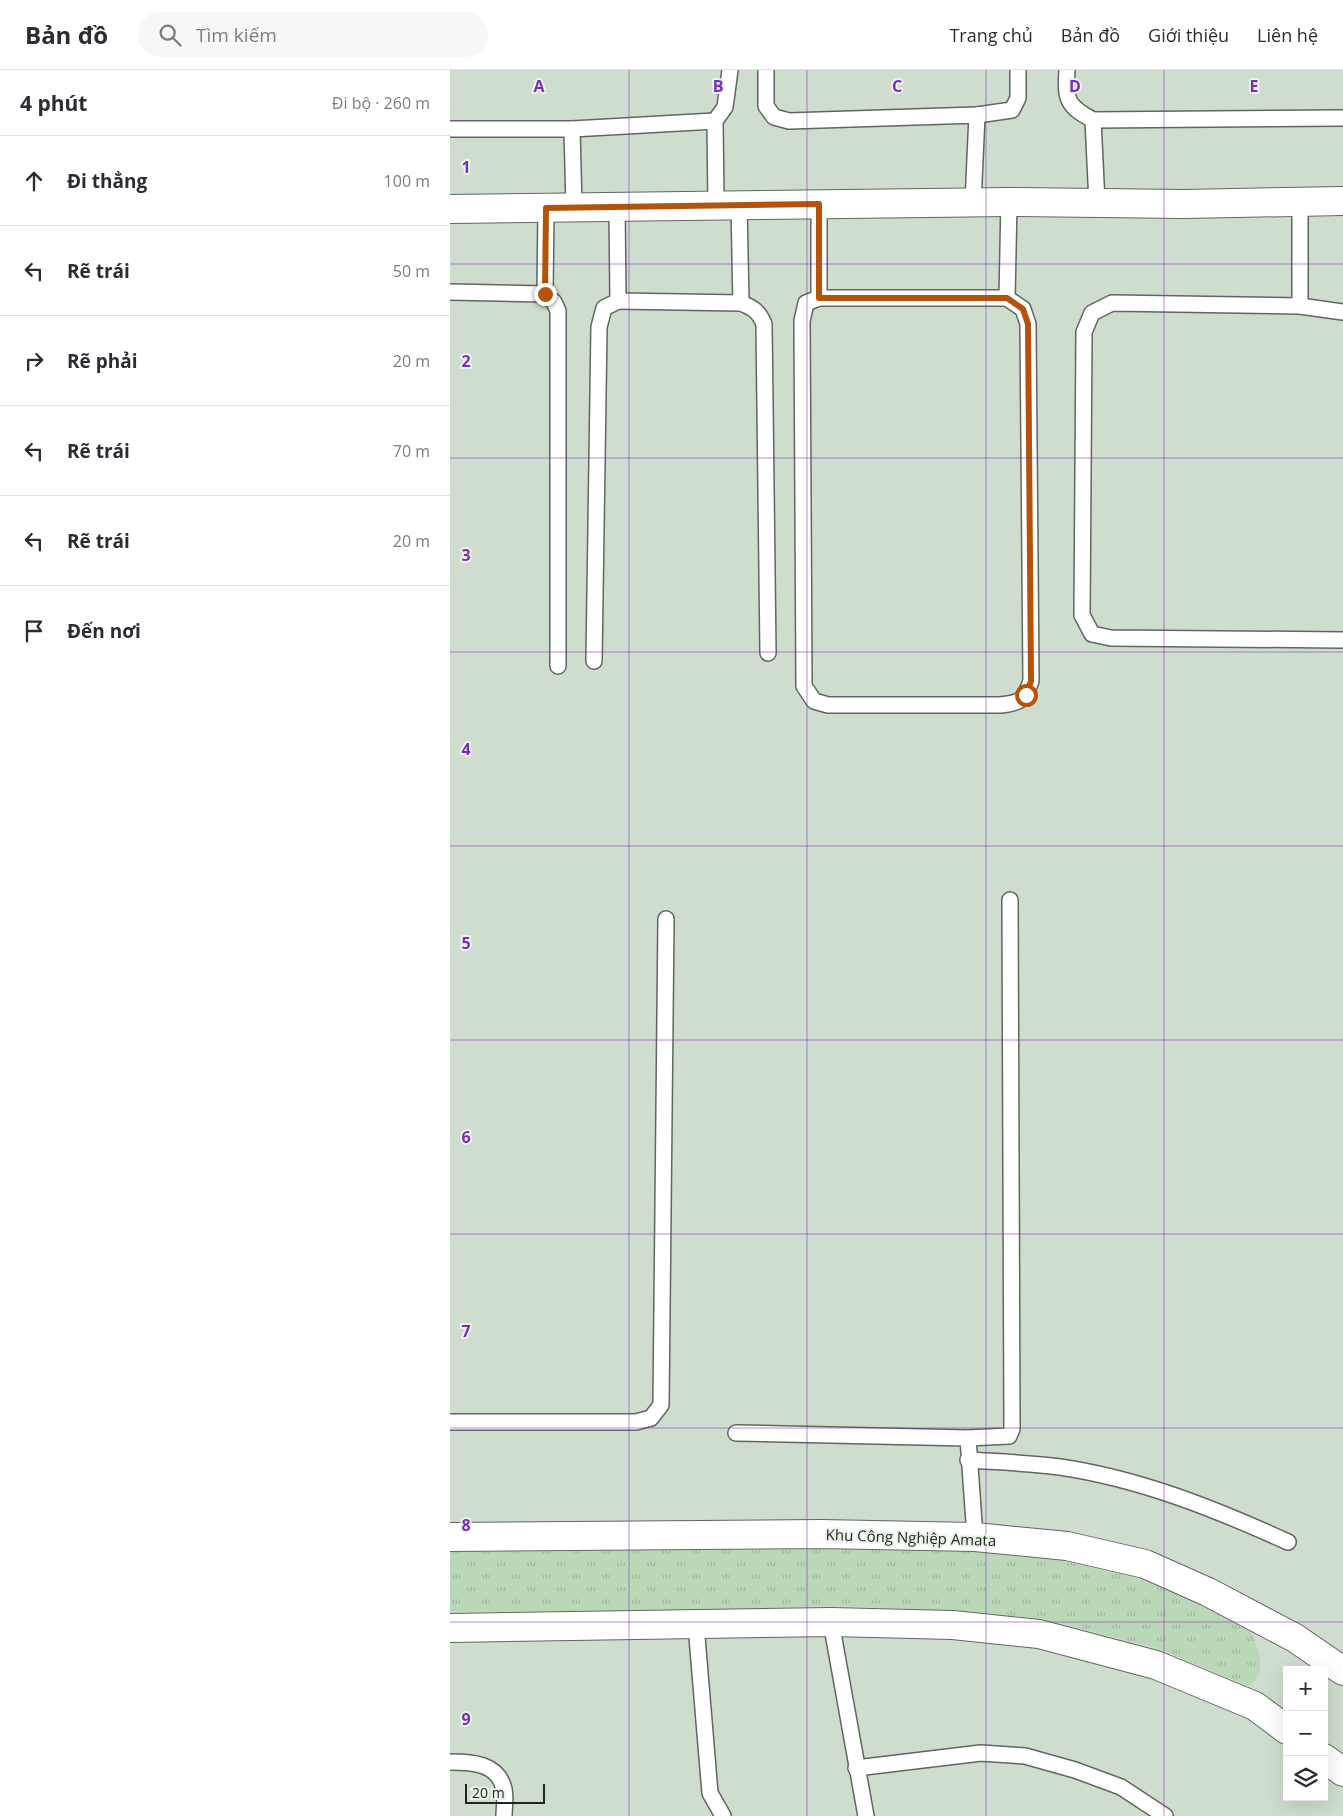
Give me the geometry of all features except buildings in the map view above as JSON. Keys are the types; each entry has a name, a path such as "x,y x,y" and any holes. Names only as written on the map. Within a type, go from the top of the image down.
{"street":[{"path":"450,209 1009,202 1184,204 1343,201"},
{"name":"Khu Công Nghiệp Amata","path":"450,1537 821,1534 976,1537 1067,1546 1145,1564 1208,1592 1295,1638 1343,1671"},
{"path":"450,1628 831,1622 953,1625 1039,1634 1156,1665 1255,1706 1283,1727"},
{"path":"1328,1761 1343,1772"}],"lane":[{"path":"730,70 725,107 715,121 741,303"},
{"path":"766,70 766,106 774,117 789,121 977,115 1012,110 1018,98 1018,70"},
{"path":"1067,70 1065,93 1073,110 1093,120 1343,118"},
{"path":"973,203 977,115"},
{"path":"1093,120 1097,203"},
{"path":"450,129 572,129 715,121"},
{"path":"572,129 574,207"},
{"path":"1007,298 1009,202"},
{"path":"1300,202 1300,306"},
{"path":"819,204 819,298"},
{"path":"617,206 618,301"},
{"path":"545,294 546,208"},
{"path":"450,292 545,294 554,302 558,311 558,666"},
{"path":"819,298 1007,298 1023,309 1028,324 1031,681 1026,695 1016,703 1000,704 828,704 814,701 808,695 804,686 802,321 806,303 819,298"},
{"path":"594,661 599,326 604,308 618,301 741,303 753,307 760,313 764,324 768,653"},
{"path":"1343,312 1300,306 1112,303 1092,312 1084,332 1082,615 1092,634 1111,638 1343,640"},
{"path":"736,1433 968,1438 1002,1438 1009,1436 1012,1429 1010,900"},
{"path":"450,1422 636,1422 651,1418 661,1405 666,919"},
{"path":"968,1438 968,1460 976,1537"},
{"path":"968,1460 1060,1468 1165,1492 1217,1510 1288,1542"},
{"path":"831,1622 866,1816"},
{"path":"696,1625 710,1793 723,1816"},
{"path":"856,1768 981,1753 1025,1756 1075,1770 1121,1787 1165,1816"},
{"path":"450,1762 474,1762 495,1771 504,1789 504,1816"}],"shaded area":[{"path":"450,70 1343,70 1343,1816 450,1816"}],"green space":[{"path":"819,1549 975,1552 1064,1561 1138,1578 1201,1605 1252,1632 1259,1654 1260,1669 1254,1681 1248,1686 1159,1649 1043,1619 954,1610 830,1606 697,1610 450,1612 450,1552"}],"route":[{"path":"545,294 546,208 819,204 819,298 1007,298 1023,309 1028,324 1031,681 1026,695"}]}
